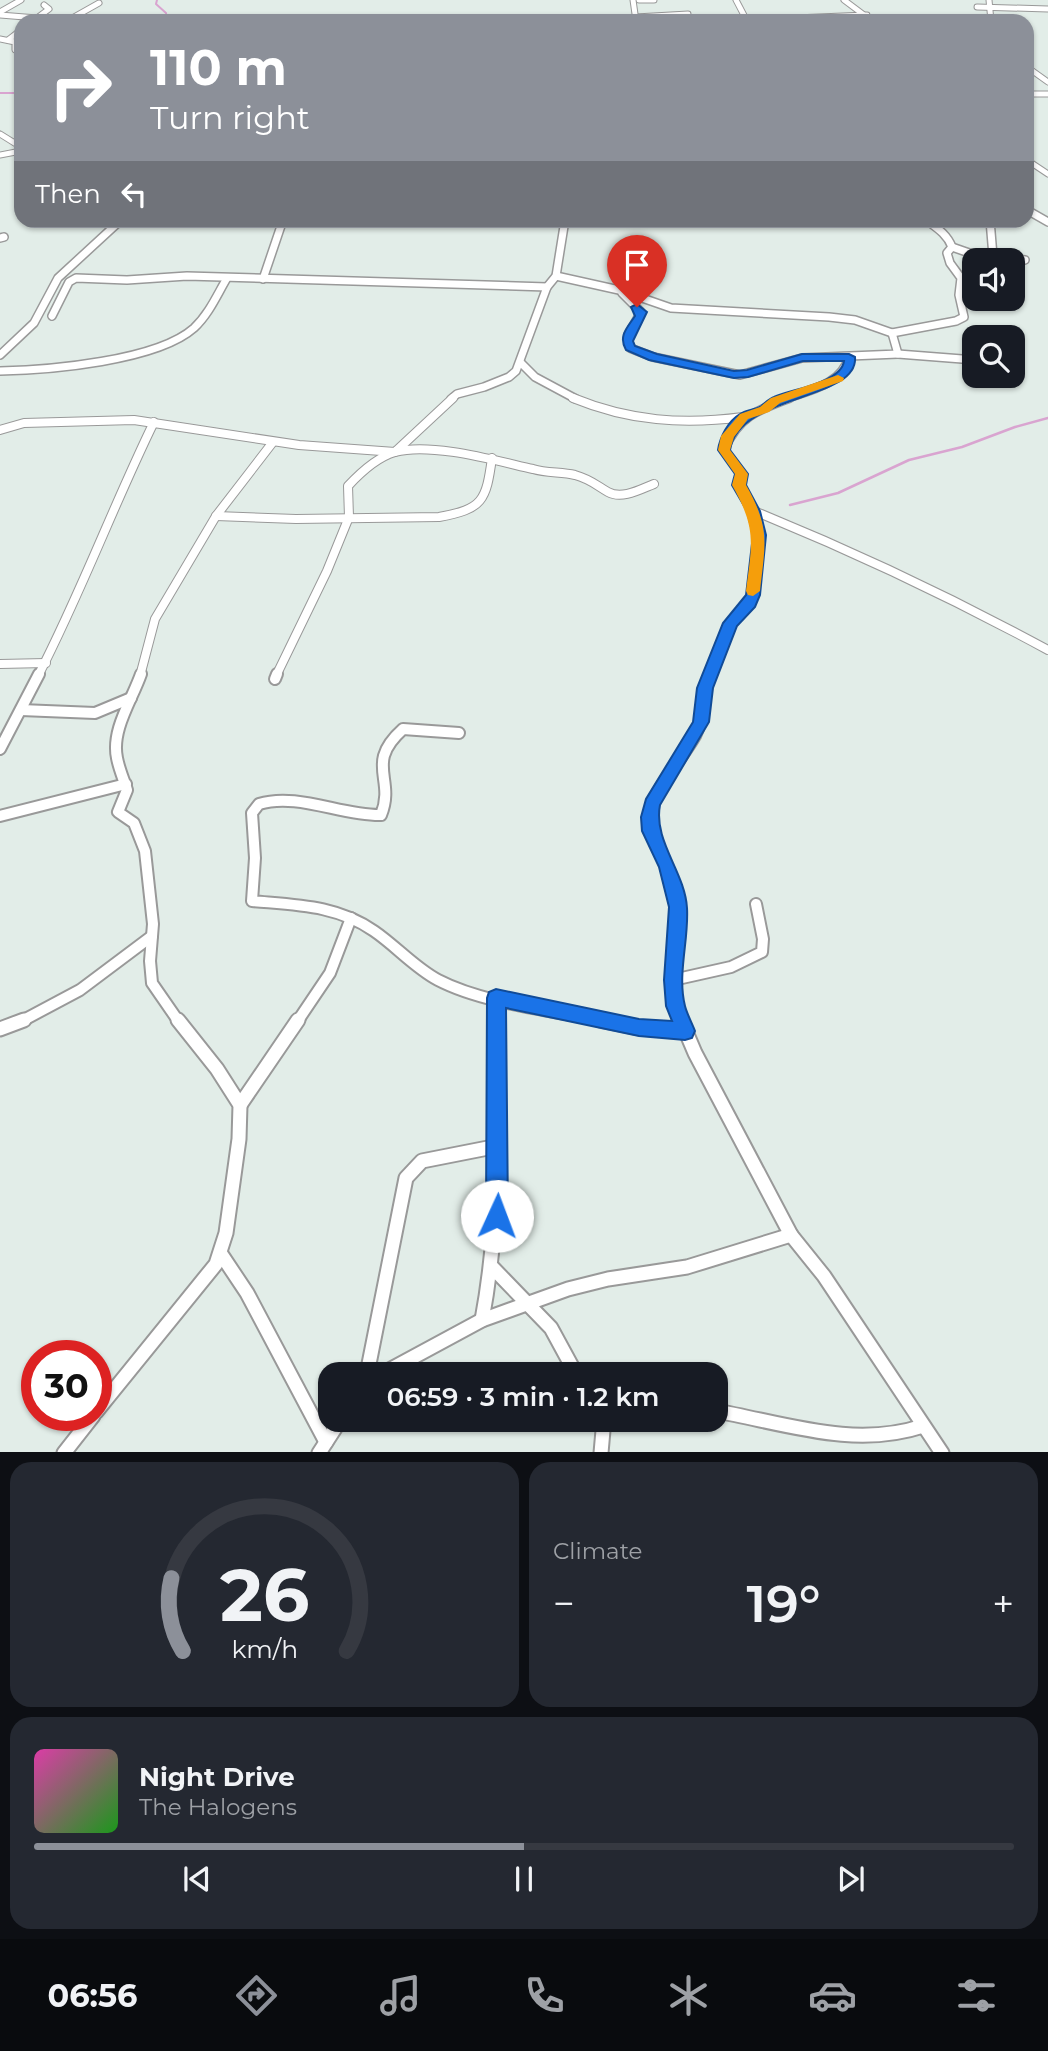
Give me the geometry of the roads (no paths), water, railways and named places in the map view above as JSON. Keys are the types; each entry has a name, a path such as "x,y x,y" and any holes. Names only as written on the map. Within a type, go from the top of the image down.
{"street":[{"path":"0,14 21,0"},
{"path":"636,0 654,0"},
{"path":"844,0 865,14"},
{"path":"989,0 991,14"},
{"path":"79,14 99,3"},
{"path":"43,14 49,9 44,5"},
{"path":"977,7 1048,9"},
{"path":"8,40 14,35"},
{"path":"0,39 14,41"},
{"path":"0,355 34,323 58,278 112,228"},
{"path":"263,279 280,228"},
{"path":"275,679 327,572 349,517 348,486 352,479 395,452 457,394 509,377 521,363 547,287 556,276 564,228"},
{"path":"938,228 945,233 952,247 962,251"},
{"path":"991,228 992,248"},
{"path":"556,276 620,290 671,308 829,317 855,320 892,332 956,321 964,317 959,295 961,278 947,253 952,247"},
{"path":"52,316 69,282 76,278 127,280 187,275 547,287"},
{"path":"0,371 106,359 132,354 178,337 192,330 227,278"},
{"path":"620,290 641,312 627,341 630,348 638,353 740,375 793,359 898,354 962,359"},
{"path":"892,332 898,354"},
{"path":"521,363 528,373 548,386 581,400 650,418 696,423 744,417 764,410 776,400 833,382 847,371 849,357"},
{"path":"744,417 727,436 724,450 742,474 739,485 754,511 760,535 753,595 750,603 730,623 705,688 701,722 652,804 649,817 651,831 668,867 678,907 673,980 675,1006 758,1177 791,1235 824,1276 942,1452"},
{"path":"0,749 46,663 83,584 119,493 154,422"},
{"path":"0,430 37,423 154,422 273,442 395,452 460,453 492,458 535,470 587,478 616,494 627,494 654,484"},
{"path":"240,1105 217,1069 152,983 152,936 145,851 134,824 118,813 125,796 126,784 116,757 117,742 140,677 155,619 216,516 273,442"},
{"path":"216,516 296,519 439,517 472,509 482,503 488,494 492,458"},
{"path":"754,511 853,551 1048,649"},
{"path":"0,664 46,663"},
{"path":"20,710 95,713 131,698"},
{"path":"459,733 403,729 398,733 380,764 385,796 381,815 269,801 258,804 252,813 253,901 323,907 351,918 373,930 436,979 470,993 639,1028 685,1031"},
{"path":"0,816 126,784"},
{"path":"673,980 716,971 754,958 762,952 763,939 756,904"},
{"path":"112,1392 216,1264 220,1254 239,1139 240,1105 330,973 351,918"},
{"path":"0,1028 34,1018 130,954 152,936"},
{"path":"482,1320 492,1267 498,1193 496,998"},
{"path":"370,1362 406,1178 413,1167 422,1161 498,1146"},
{"path":"404,1362 482,1320 568,1289 594,1282 687,1268 791,1235"},
{"path":"220,1254 253,1300 259,1319 323,1447"},
{"path":"492,1267 530,1303 562,1340 571,1362"},
{"path":"728,1413 872,1437 908,1433 923,1426"},
{"path":"64,1452 81,1431"},
{"path":"323,1447 333,1432"},
{"path":"601,1452 603,1432"}],"waterway":[{"path":"157,0 156,4 166,14"},
{"path":"0,93 14,93"},
{"path":"790,505 838,493 909,460 962,447 1048,418"}]}
